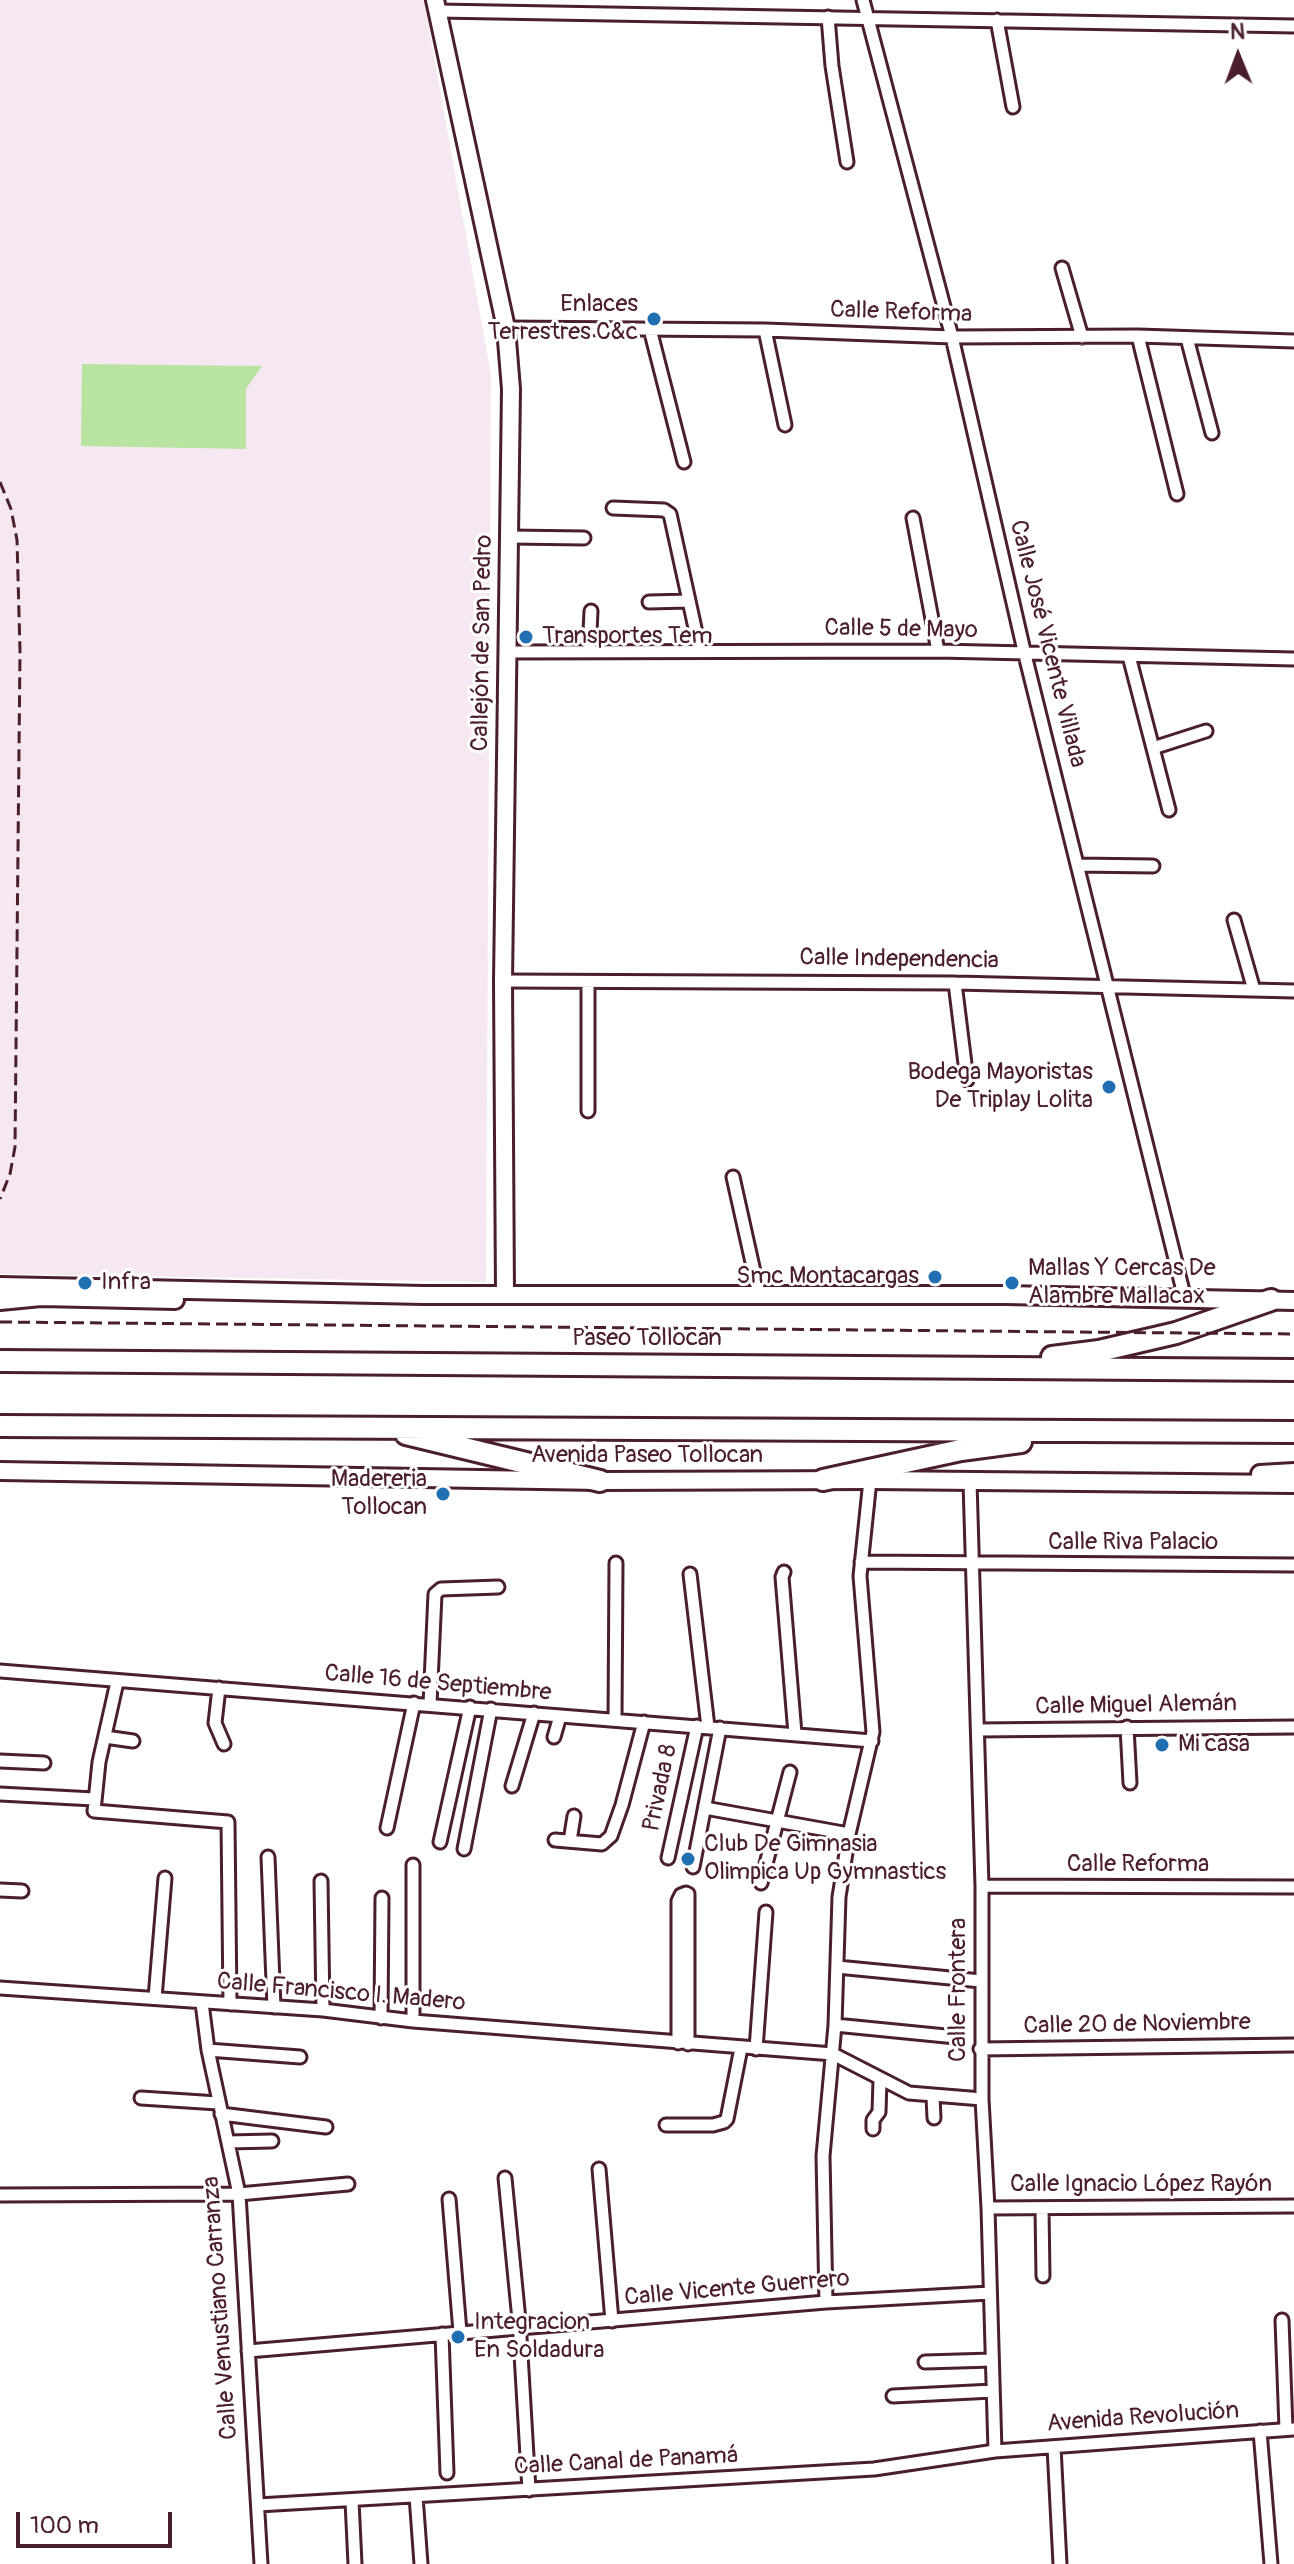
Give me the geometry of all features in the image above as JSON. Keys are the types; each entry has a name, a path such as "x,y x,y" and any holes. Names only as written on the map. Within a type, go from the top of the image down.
{"highway":[{"path":"872,1367 916,1361 1062,1356 1099,1351 1176,1333 1271,1300"},
{"name":"Paseo Tollocan","path":"0,1359 1294,1370"},
{"path":"0,1426 1287,1433"},
{"path":"375,1426 600,1481"},
{"path":"823,1480 961,1450 1085,1431"}],"main road":[{"name":"Callejón de San Pedro","path":"436,6 506,328 511,389 503,981 505,1294"},
{"path":"0,1286 484,1295 759,1294 1294,1301"},
{"path":"0,1301 41,1297 372,1303 448,1301 484,1295"},
{"name":"Avenida Paseo Tollocan","path":"0,1471 600,1481 1294,1484"},
{"path":"1216,1484 1247,1476 1294,1472"}],"street":[{"name":"Calle José Vicente Villada","path":"863,0 952,337 1025,655 1185,1299"},
{"path":"436,6 1294,26"},
{"path":"828,17 833,80 847,162"},
{"path":"997,20 1013,107"},
{"path":"1062,268 1082,337"},
{"name":"Calle Reforma","path":"506,328 765,330 952,337 1138,336 1294,341"},
{"path":"650,329 684,462"},
{"path":"765,330 785,425"},
{"path":"1138,336 1177,494"},
{"path":"1187,338 1212,433"},
{"path":"613,508 668,512 700,651"},
{"path":"913,518 938,651"},
{"path":"510,537 584,538"},
{"path":"649,602 689,601"},
{"path":"589,652 591,611"},
{"name":"Calle 5 de Mayo","path":"507,652 938,651 1294,659"},
{"path":"1129,656 1169,810"},
{"path":"1153,748 1206,731"},
{"path":"1077,865 1153,866"},
{"path":"1234,920 1254,990"},
{"name":"Calle Independencia","path":"503,981 955,983 1294,991"},
{"path":"588,982 588,1111"},
{"path":"955,983 967,1080"},
{"path":"733,1177 759,1294"},
{"path":"826,2302 823,2156 835,2025 839,1897 849,1834 872,1741 873,1713 861,1611 861,1562 870,1480"},
{"name":"Calle Frontera","path":"970,1482 982,1886 980,2049 995,2451"},
{"name":"Calle Riva Palacio","path":"861,1562 1294,1565"},
{"path":"615,1719 616,1563"},
{"path":"784,1572 795,1734"},
{"path":"690,1574 708,1727 705,1808 693,1867"},
{"path":"430,1704 435,1594 441,1589 498,1587"},
{"name":"Calle 16 de Septiembre","path":"0,1671 872,1741"},
{"path":"117,1682 94,1799 95,1813 228,1822 230,2004"},
{"path":"219,1688 215,1723 224,1744"},
{"path":"387,1828 414,1703"},
{"path":"440,1842 470,1707"},
{"path":"464,1849 491,1709"},
{"path":"512,1786 534,1713"},
{"path":"554,1737 560,1716"},
{"path":"555,1840 602,1844 611,1836 644,1722"},
{"name":"Privada 8","path":"668,1858 708,1727"},
{"path":"1127,1727 1130,1783"},
{"name":"Calle Miguel Alemán","path":"978,1730 1294,1727"},
{"path":"105,1737 133,1741"},
{"path":"0,1761 44,1763"},
{"path":"761,1883 790,1772"},
{"path":"0,1794 94,1799"},
{"path":"705,1808 849,1834"},
{"path":"570,1841 574,1816"},
{"path":"268,1857 274,2007"},
{"path":"413,1865 413,2021"},
{"path":"155,1998 165,1878"},
{"path":"321,1881 323,2010"},
{"name":"Calle Reforma","path":"982,1886 1294,1887"},
{"path":"0,1890 22,1891"},
{"path":"683,2043 688,1894"},
{"path":"381,2018 382,1898"},
{"path":"756,2049 766,1912"},
{"path":"837,1967 981,1981"},
{"name":"Calle Francisco I. Madero","path":"0,1988 323,2010 413,2021 833,2054 909,2093 982,2099"},
{"name":"Calle Venustiano Carranza","path":"202,2003 208,2050 239,2194 261,2564"},
{"path":"835,2025 956,2037"},
{"name":"Calle 20 de Noviembre","path":"980,2049 1294,2045"},
{"path":"666,2125 713,2125 727,2119 741,2048"},
{"path":"208,2050 300,2057"},
{"path":"873,2129 873,2120 879,2112 880,2080"},
{"path":"933,2097 934,2118"},
{"path":"141,2098 326,2127"},
{"path":"228,2142 272,2141"},
{"path":"599,2169 612,2321"},
{"path":"505,2178 519,2327 529,2490"},
{"path":"0,2195 239,2194 348,2184"},
{"path":"449,2199 460,2332"},
{"name":"Calle Ignacio López Rayón","path":"988,2208 1294,2206"},
{"path":"1042,2208 1043,2276"},
{"name":"Calle Vicente Guerrero","path":"248,2351 826,2302 990,2293"},
{"path":"1282,2320 1290,2429"},
{"path":"442,2334 447,2473"},
{"path":"925,2362 992,2360"},
{"path":"893,2396 993,2391"},
{"name":"Avenida Revolución","path":"995,2451 1290,2429"},
{"path":"1260,2431 1271,2564"},
{"path":"1054,2447 1060,2564"},
{"name":"Calle Canal de Panamá","path":"258,2505 874,2469 995,2451"},
{"path":"416,2496 421,2564"},
{"path":"352,2501 355,2564"}],"shaded area":[{"path":"0,0 424,0 491,375 486,1282 0,1274"}],"green space":[{"path":"82,364 262,366 246,389 246,449 81,446"}],"railway":[{"path":"0,482 11,509 17,540 20,651 15,1147 10,1174 0,1199"},
{"path":"0,1322 1294,1334"}],"place":[{"name":"Enlaces Terrestres C&c","path":"654,319"},
{"name":"Transportes Tem","path":"526,637"},
{"name":"Bodega Mayoristas De Triplay Lolita","path":"1109,1087"},
{"name":"Smc Montacargas","path":"935,1277"},
{"name":"Infra","path":"85,1283"},
{"name":"Mallas Y Cercas De Alambre Mallacax","path":"1012,1283"},
{"name":"Madereria Tollocan","path":"443,1494"},
{"name":"Mi casa","path":"1162,1745"},
{"name":"Club De Gimnasia Olimpica Up Gymnastics","path":"688,1859"},
{"name":"Integracion En Soldadura","path":"458,2337"}]}
